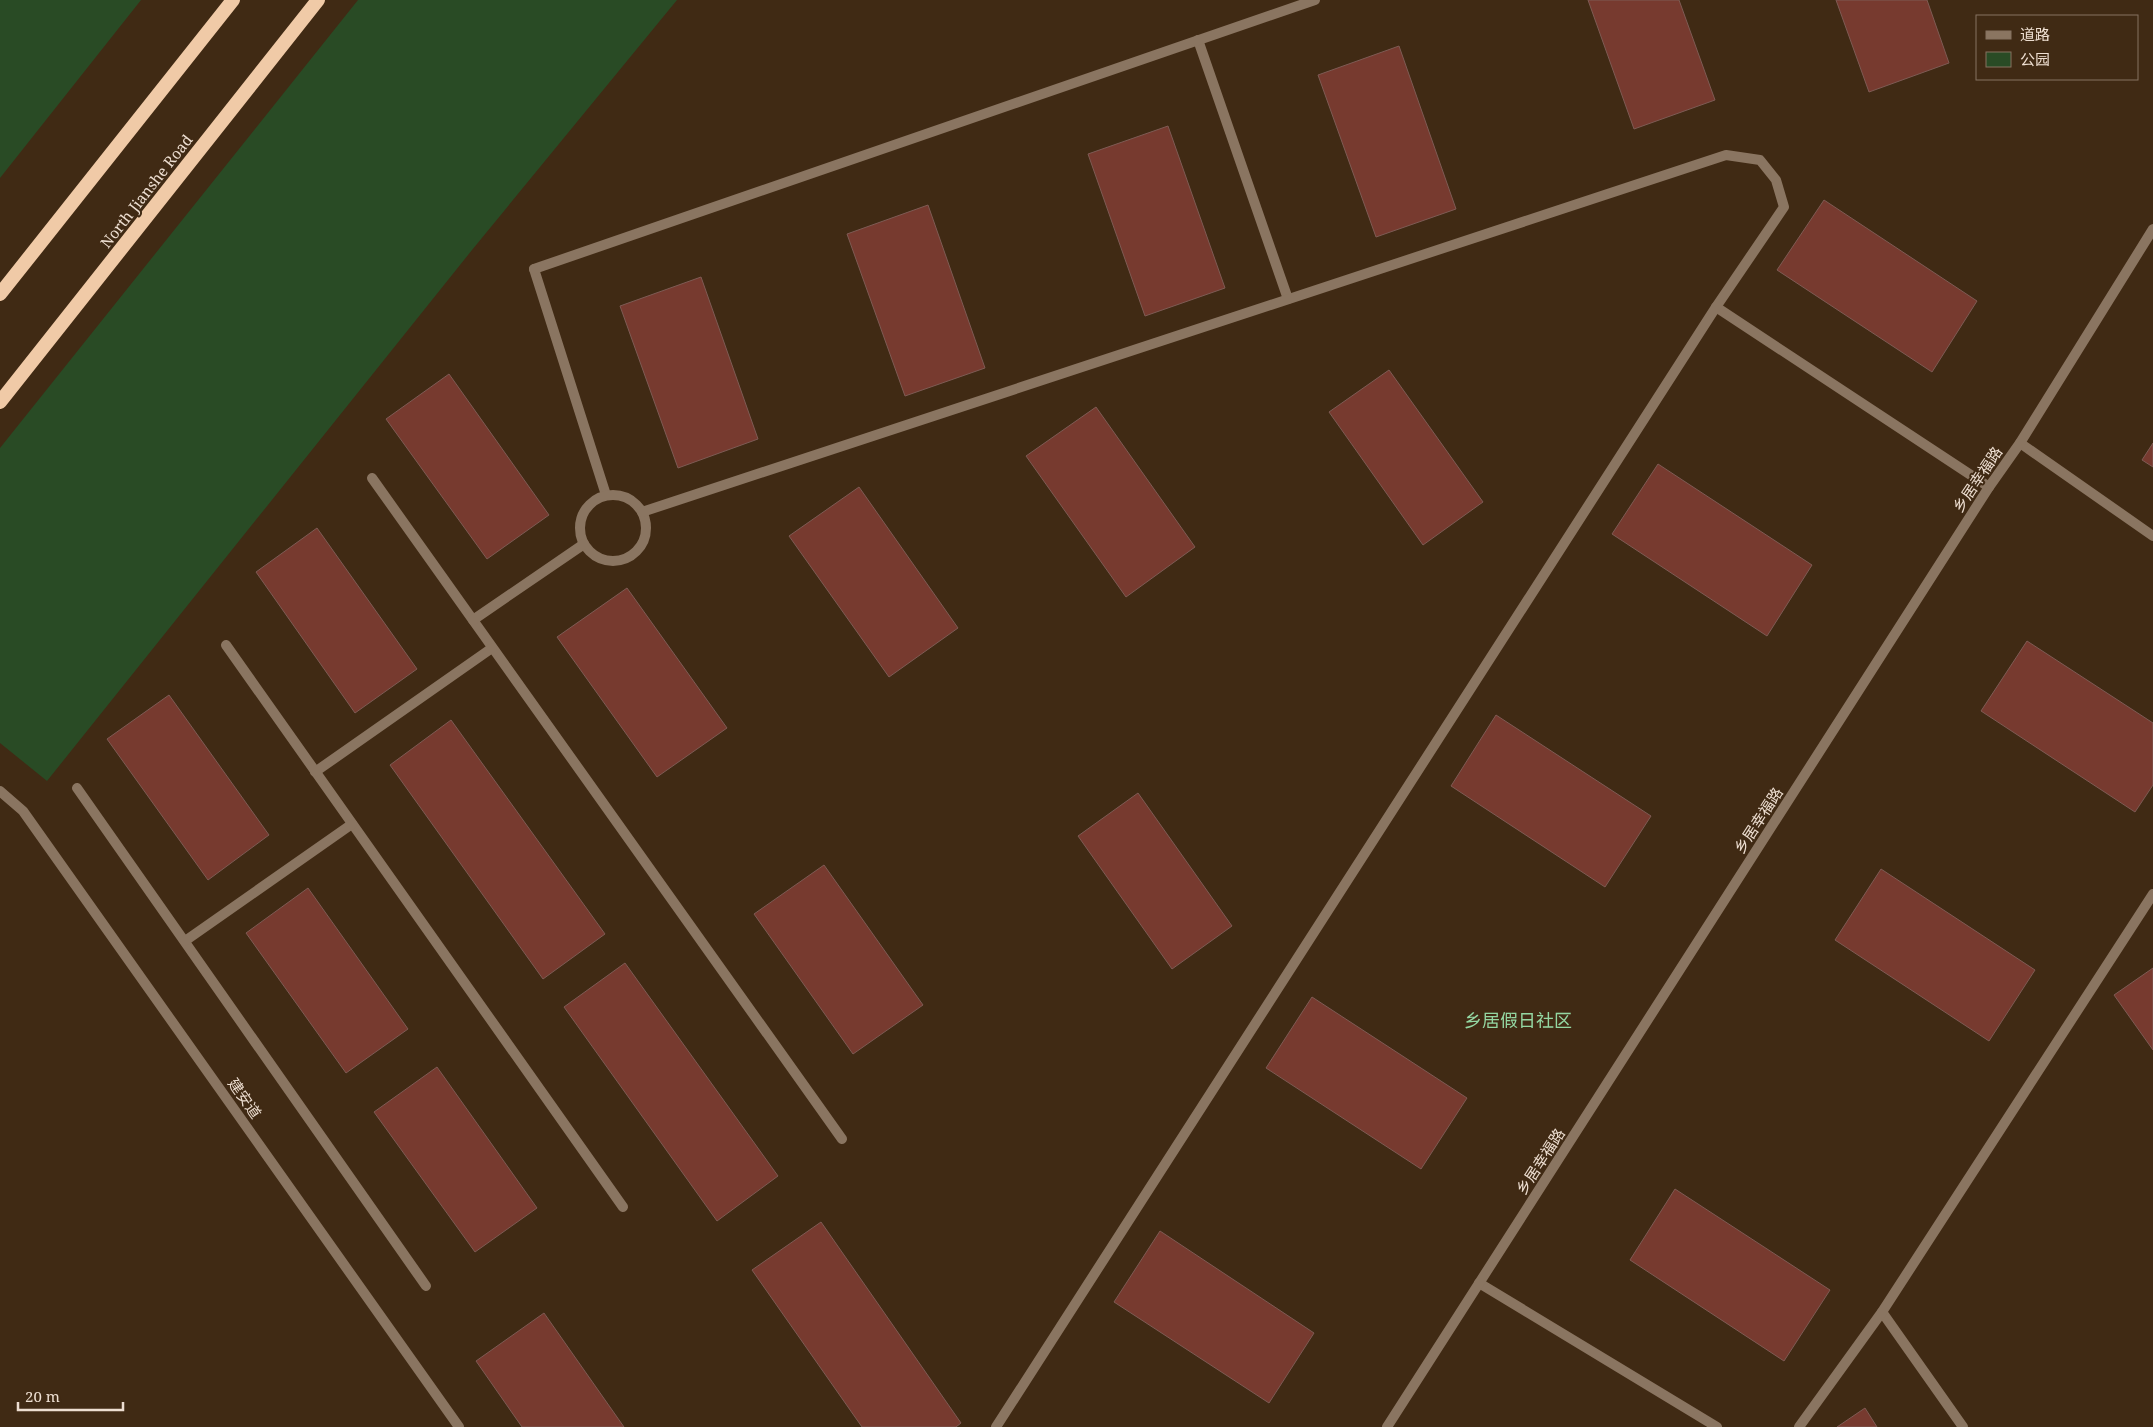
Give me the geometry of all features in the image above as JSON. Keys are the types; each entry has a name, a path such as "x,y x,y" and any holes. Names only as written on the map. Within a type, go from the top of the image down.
{"highway":[{"path":"0,294 232,0"},
{"name":"North Jianshe Road","path":"0,402 318,0"}],"street":[{"path":"606,495 534,269 1314,0"},
{"path":"1198,40 1288,299"},
{"path":"642,512 1726,155 1760,160 1776,180 1784,207 1716,307 996,1427"},
{"name":"乡居幸福路","path":"1387,1427 1988,487 2020,443 2153,230"},
{"path":"1716,307 1988,487"},
{"path":"2020,443 2153,536"},
{"path":"372,478 842,1139"},
{"path":"617,494 627,497 636,503 642,512 646,532 644,542 638,551 629,557 619,561 608,561 590,552 584,544 579,524 582,514 588,505 606,495 617,494"},
{"path":"473,620 584,544"},
{"path":"226,645 623,1207"},
{"path":"315,772 492,648"},
{"path":"77,788 426,1286"},
{"name":"建安道","path":"0,791 22,811 459,1427"},
{"path":"184,942 352,824"},
{"path":"1799,1427 1882,1312 2153,894"},
{"path":"1479,1283 1717,1427"},
{"path":"1882,1312 1963,1427"}],"green space":[{"path":"0,0 141,0 0,178"},
{"path":"358,0 677,0 472,250 47,781 0,743 0,448"}],"building":[{"path":"1588,0 1679,0 1715,100 1634,129"},
{"path":"1836,0 1927,0 1949,63 1869,92"},
{"path":"1399,46 1456,209 1376,237 1318,75"},
{"path":"1168,126 1225,288 1145,316 1088,154"},
{"path":"1824,200 1977,301 1932,372 1777,270"},
{"path":"928,205 985,368 905,396 847,234"},
{"path":"701,277 758,439 678,468 620,306"},
{"path":"1389,370 1483,502 1423,545 1329,412"},
{"path":"449,374 549,515 487,559 386,419"},
{"path":"1096,407 1195,547 1126,597 1026,456"},
{"path":"2153,443 2153,467 2142,460"},
{"path":"1658,464 1812,565 1767,636 1612,534"},
{"path":"859,487 958,628 889,677 789,536"},
{"path":"317,528 417,669 355,713 256,572"},
{"path":"627,588 727,728 657,777 557,637"},
{"path":"2027,641 2153,723 2153,785 2135,812 1981,711"},
{"path":"169,695 269,835 208,880 107,739"},
{"path":"1496,715 1651,816 1605,887 1451,786"},
{"path":"451,720 605,934 543,979 390,765"},
{"path":"1138,793 1232,926 1172,969 1078,836"},
{"path":"824,865 923,1005 853,1054 754,914"},
{"path":"1881,869 2035,970 1989,1041 1835,940"},
{"path":"308,888 408,1029 346,1073 246,933"},
{"path":"625,963 778,1176 717,1221 564,1007"},
{"path":"2153,968 2153,1050 2114,995"},
{"path":"1312,997 1467,1098 1421,1169 1266,1068"},
{"path":"437,1067 537,1208 475,1252 374,1112"},
{"path":"1675,1189 1830,1290 1784,1361 1630,1260"},
{"path":"821,1222 961,1423 956,1427 862,1427 752,1270"},
{"path":"1160,1231 1314,1333 1269,1403 1114,1302"},
{"path":"544,1313 624,1427 522,1427 476,1361"},
{"path":"1865,1408 1877,1427 1837,1427"}],"district":[{"name":"乡居假日社区","path":"1518,1020"}]}
